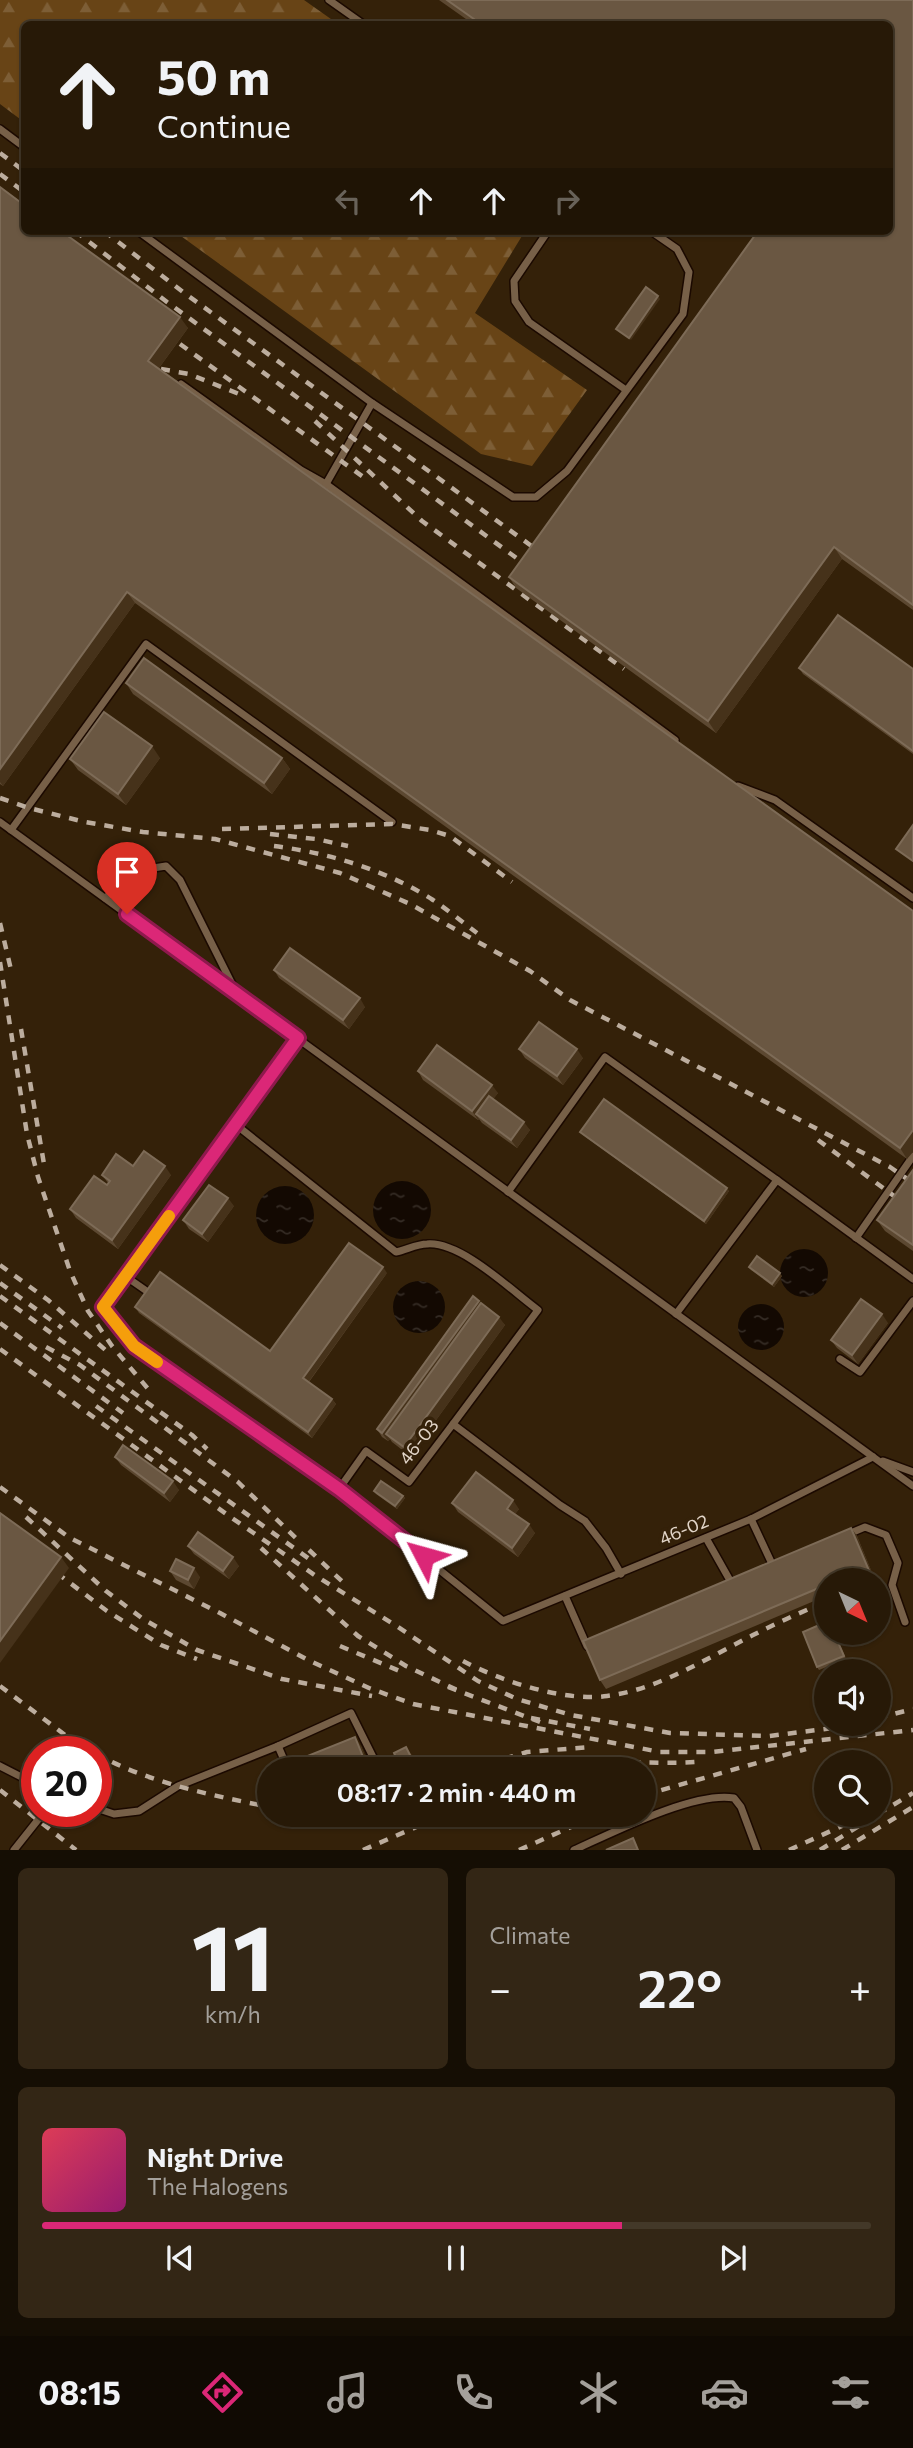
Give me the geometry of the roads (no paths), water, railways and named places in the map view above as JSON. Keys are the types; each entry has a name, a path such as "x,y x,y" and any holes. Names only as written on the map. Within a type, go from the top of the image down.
{"lane":[{"path":"329,0 359,21"},
{"path":"0,130 21,146"},
{"path":"143,235 372,403 513,497 537,497 567,471 683,314 688,272 677,249 657,235"},
{"path":"545,235 514,281 515,301 528,321 626,390"},
{"path":"181,384 300,470 326,484 687,749"},
{"path":"326,484 372,403"},
{"path":"12,830 146,644 392,822"},
{"path":"732,782 743,790 775,800 913,898"},
{"path":"0,822 913,1486"},
{"path":"104,898 147,869 166,866 180,880 237,994"},
{"path":"298,1038 103,1307 134,1346 339,1489"},
{"path":"508,1192 605,1057 913,1279"},
{"path":"235,1124 396,1252 427,1244 445,1245 467,1257 538,1310 453,1424"},
{"path":"856,1238 913,1156"},
{"path":"676,1314 777,1180"},
{"path":"125,1276 148,1292"},
{"path":"840,1359 860,1372 913,1300"},
{"name":"46-03","path":"339,1489 366,1451 409,1482 453,1424 585,1521 606,1548 621,1574"},
{"path":"873,1457 913,1472"},
{"name":"46-02","path":"339,1489 503,1621 751,1519 873,1457"},
{"path":"751,1519 773,1566"},
{"path":"842,1537 865,1527 886,1535 898,1563 892,1585 905,1622"},
{"path":"706,1538 732,1584"},
{"path":"763,1570 785,1561"},
{"path":"720,1589 742,1579"},
{"path":"565,1595 587,1647 599,1642"},
{"path":"112,1813 139,1811 178,1786 351,1713 373,1757"},
{"path":"278,1746 283,1757"},
{"path":"0,1766 21,1777"},
{"path":"573,1850 690,1802 722,1796 734,1798 741,1807 757,1850"},
{"path":"14,1850 32,1827"}],"water":[{"path":"396,1181 408,1181 423,1189 431,1204 431,1216 423,1231 408,1239 396,1239 381,1231 373,1216 373,1204 381,1189"},
{"path":"279,1186 291,1186 306,1194 314,1209 314,1221 306,1236 291,1244 279,1244 264,1236 256,1221 256,1209 264,1194"},
{"path":"804,1249 821,1256 828,1273 821,1290 804,1297 787,1290 780,1273 787,1256"},
{"path":"419,1281 429,1283 437,1289 443,1297 443,1317 437,1325 429,1331 419,1333 409,1331 401,1325 395,1317 393,1307 395,1297 401,1289 409,1283"},
{"path":"761,1304 778,1310 784,1327 778,1344 761,1350 744,1344 738,1327 744,1310"}],"railway":[{"path":"0,153 21,169"},
{"path":"0,174 21,190"},
{"path":"80,235 167,302 526,565"},
{"path":"109,235 183,292 537,550"},
{"path":"180,344 366,479"},
{"path":"161,369 189,374 239,394"},
{"path":"315,421 422,521 624,669"},
{"path":"0,798 85,822 143,832 215,839 340,873 410,904 530,971 570,1000 890,1167 913,1183"},
{"path":"222,829 392,824 430,830 450,836 512,882"},
{"path":"270,834 348,846"},
{"path":"274,846 336,858 396,880 433,900 477,933"},
{"path":"0,923 12,974"},
{"path":"0,962 27,1134 38,1177 70,1271 88,1311 112,1346 149,1390"},
{"path":"21,1029 44,1164"},
{"path":"818,1140 913,1210"},
{"path":"0,1265 48,1300 110,1354"},
{"path":"0,1283 62,1328"},
{"path":"0,1296 192,1435 207,1449"},
{"path":"0,1323 123,1413"},
{"path":"46,1347 80,1365 238,1482 300,1542"},
{"path":"0,1349 229,1516 478,1681 517,1699 571,1715 670,1733 769,1736 814,1730"},
{"path":"96,1406 312,1561"},
{"path":"0,1487 70,1538 308,1660 369,1688 413,1704 660,1752 712,1752 913,1730"},
{"path":"26,1517 106,1591 143,1619 197,1650 282,1679 372,1696"},
{"path":"261,1548 358,1636 406,1666 457,1690"},
{"path":"309,1550 347,1586"},
{"path":"57,1573 107,1611 161,1645 197,1659"},
{"path":"463,1661 495,1676 553,1693 607,1696 664,1680 814,1607"},
{"path":"340,1646 402,1672"},
{"path":"0,1686 66,1736"},
{"path":"448,1687 540,1722"},
{"path":"891,1715 913,1709"},
{"path":"531,1718 590,1729"},
{"path":"510,1757 527,1752 591,1747"},
{"path":"656,1792 806,1749"},
{"path":"112,1762 138,1773 203,1793 257,1804"},
{"path":"656,1763 695,1762"},
{"path":"0,1790 76,1850"},
{"path":"891,1806 913,1793"},
{"path":"842,1850 913,1807"},
{"path":"363,1850 416,1827"},
{"path":"519,1850 571,1827"},
{"path":"789,1850 840,1827"},
{"path":"820,1850 857,1827"}]}
